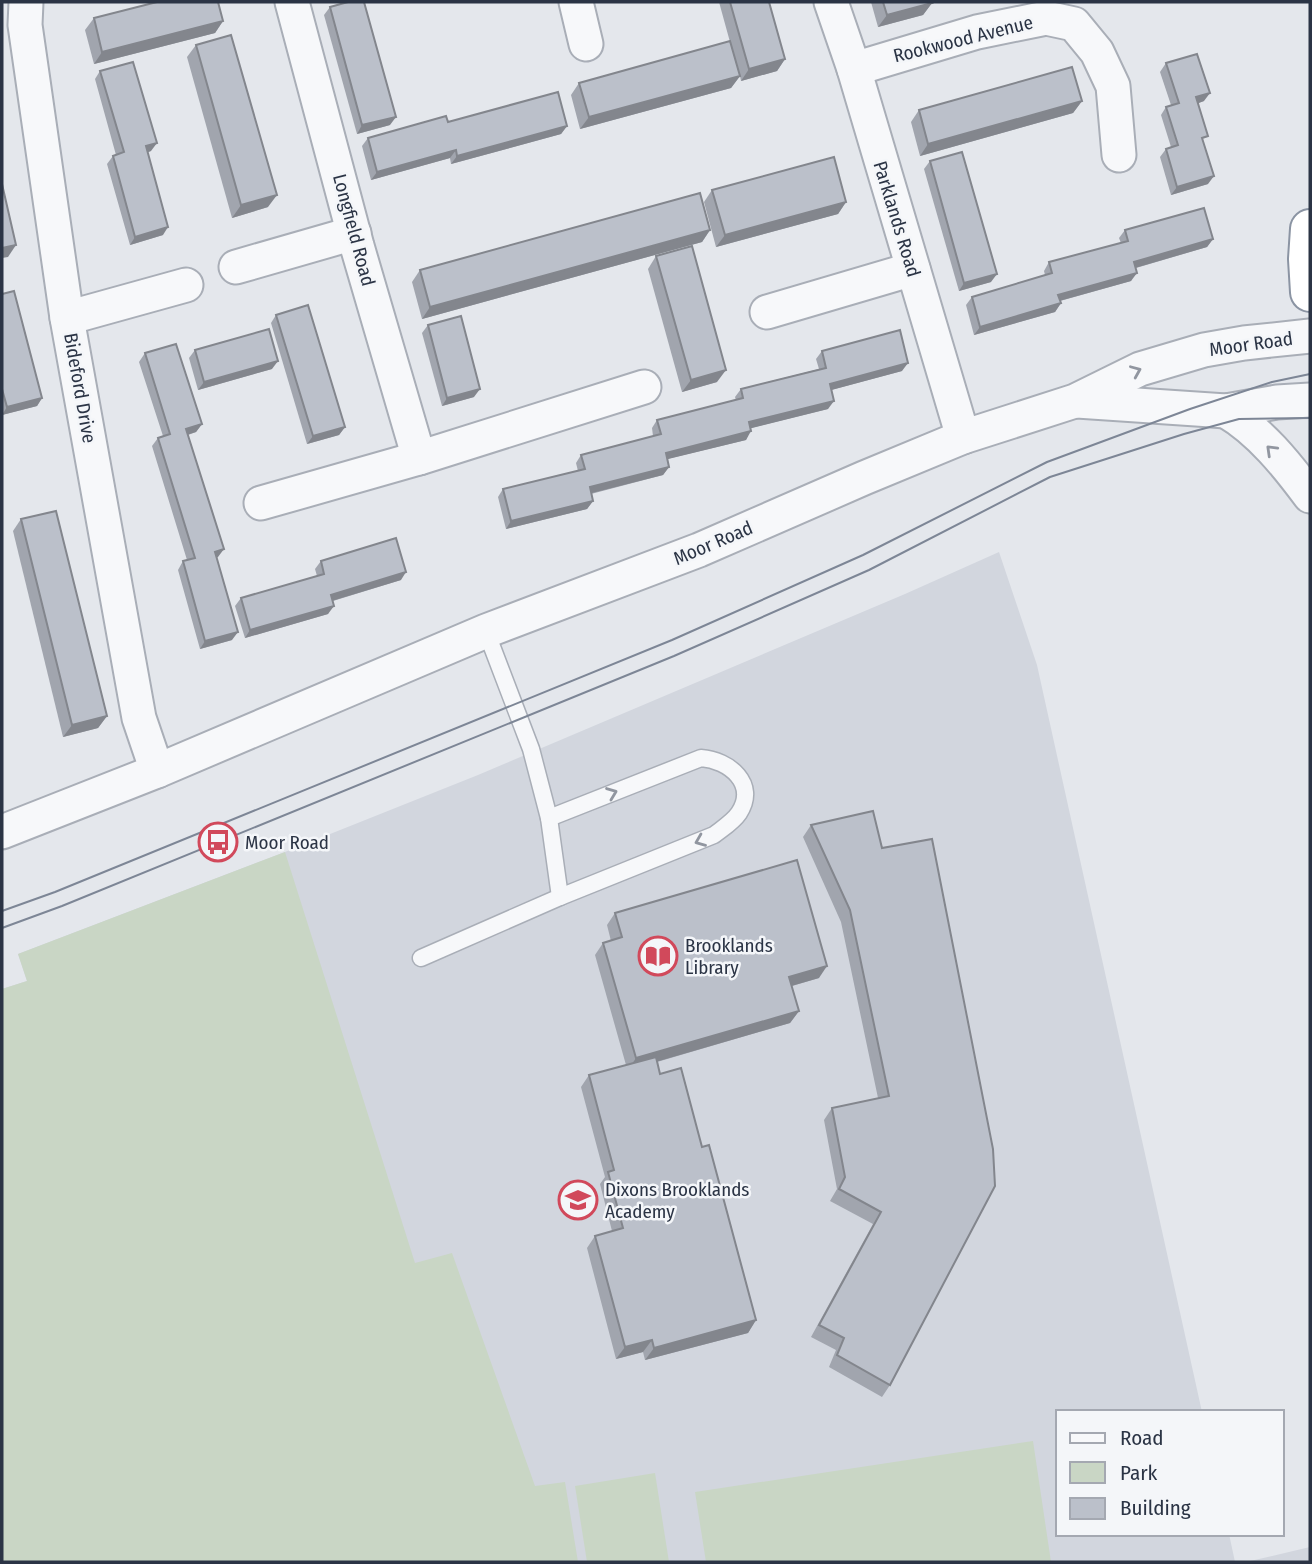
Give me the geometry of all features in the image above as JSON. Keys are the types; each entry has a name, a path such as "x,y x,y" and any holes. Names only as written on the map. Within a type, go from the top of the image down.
{"highway":[{"path":"1310,229 1310,292"}],"street":[{"name":"Bideford Drive","path":"26,2 25,24 67,318 139,718 157,771"},
{"name":"Longfield Road","path":"292,2 354,233 419,458"},
{"path":"576,2 586,44"},
{"name":"Parklands Road","path":"831,2 854,69 963,438"},
{"name":"Rookwood Avenue","path":"854,69 977,32 1084,13 1097,52 1113,86 1119,155"},
{"path":"236,267 354,233"},
{"path":"767,312 913,269"},
{"path":"67,318 186,285"},
{"name":"Moor Road","path":"2,832 157,771 486,631 699,550 863,478 963,438 1075,401 1140,369 1204,350 1244,342 1310,336"},
{"path":"261,503 419,458 644,387"},
{"name":"Moor Road","path":"1075,401 1226,411 1277,402 1310,400"},
{"path":"1226,411 1239,419 1283,461 1310,496"}],"lane":[{"path":"486,631 531,749 549,818 560,897"},
{"path":"421,958 560,897 714,835 730,824 741,811 745,795 736,771 713,759 701,758 549,818"}],"shaded area":[{"name":"Dixons Brooklands Academy","path":"999,552 1037,665 1202,1410 1056,1410 1056,1536 1229,1536 1235,1562 2,1562 2,989 27,981 18,954 478,775"},
{"path":"1310,1547 1310,1562 1246,1562"}],"green space":[{"path":"285,852 415,1263 452,1253 535,1486 565,1482 578,1562 2,1562 2,989 27,981 18,954"},
{"path":"1033,1441 1051,1562 706,1562 695,1492"},
{"path":"655,1473 669,1562 587,1562 575,1486"}],"building":[{"path":"157,2 218,2 223,21 102,52 94,18"},
{"path":"348,2 364,2 396,117 362,125 330,7"},
{"path":"730,2 769,2 785,59 749,69"},
{"path":"883,2 931,2 932,3 887,15"},
{"path":"231,35 277,195 241,205 196,45"},
{"path":"730,41 740,76 589,117 579,83"},
{"path":"1197,54 1210,93 1196,97 1208,136 1202,138 1214,176 1177,187 1166,149 1178,145 1166,107 1179,103 1166,63"},
{"path":"133,62 157,143 146,146 168,227 135,237 113,156 124,152 100,71"},
{"path":"1072,67 1082,101 928,144 919,110"},
{"path":"558,92 567,126 457,156 456,150 377,172 368,138 446,116 448,122"},
{"path":"962,152 997,274 964,283 930,161"},
{"path":"834,157 846,202 725,235 712,190"},
{"path":"2,184 16,245 2,248"},
{"path":"700,193 710,230 430,307 420,270"},
{"path":"1204,208 1213,239 1134,262 1137,273 1058,295 1061,303 980,327 972,297 1052,273 1049,262 1128,241 1125,230"},
{"path":"692,246 726,370 691,380 656,256"},
{"path":"14,291 42,398 7,407 2,389 2,294"},
{"path":"308,305 345,427 313,436 276,315"},
{"path":"461,316 480,389 447,398 428,325"},
{"path":"269,329 278,361 204,382 195,350"},
{"path":"900,330 908,363 830,384 834,401 749,422 751,431 666,453 669,467 590,487 593,501 511,521 503,489 585,469 581,455 661,434 657,420 743,398 741,389 826,368 822,351"},
{"path":"176,344 202,424 186,429 224,549 215,552 238,632 205,641 183,561 195,558 158,438 170,434 145,353"},
{"path":"56,511 107,716 72,725 21,519"},
{"path":"396,538 406,572 331,595 334,606 250,630 241,598 324,574 321,561"},
{"path":"873,811 882,848 932,839 993,1149 995,1186 890,1385 837,1355 844,1338 819,1325 881,1212 839,1189 845,1177 832,1108 889,1096 850,910 811,825"},
{"path":"797,860 827,966 789,977 799,1011 636,1058 603,943 622,937 615,913"},
{"path":"656,1057 660,1074 681,1068 702,1147 709,1145 756,1320 654,1348 652,1340 625,1347 595,1236 623,1228 608,1172 614,1170 589,1075"}],"tram line":[{"path":"2,911 55,892 672,640 863,555 1047,462 1190,409 1272,382 1310,374"},
{"path":"2,928 62,906 674,656 869,570 1050,477 1239,419 1310,418"}],"place":[{"name":"Moor Road","path":"218,842"},
{"name":"Brooklands Library","path":"658,956"},
{"name":"Dixons Brooklands Academy","path":"578,1200"}]}
